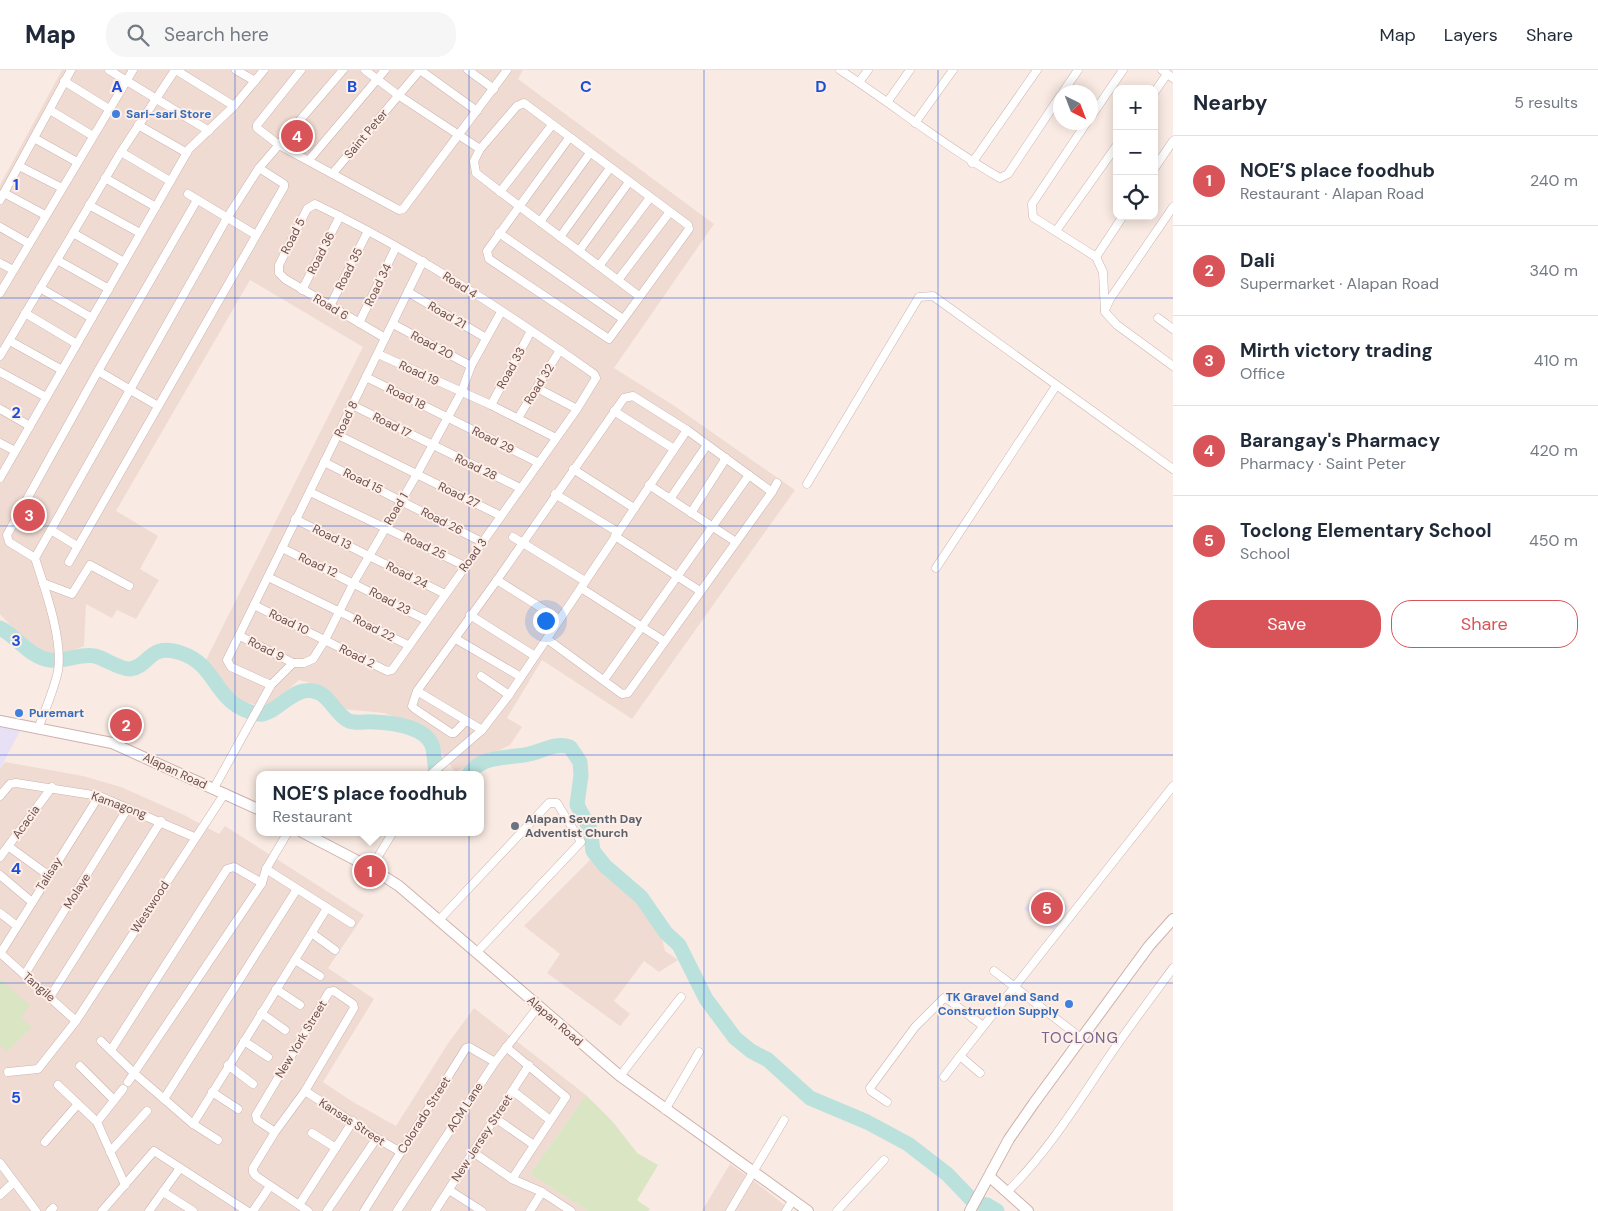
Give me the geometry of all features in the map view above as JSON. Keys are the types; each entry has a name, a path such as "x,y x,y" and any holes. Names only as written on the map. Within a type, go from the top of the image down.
{"street":[{"path":"45,215 2,196 71,70"},
{"path":"109,70 209,131"},
{"path":"0,293 28,243 134,70"},
{"path":"0,356 121,152 176,70 234,106"},
{"path":"236,70 255,81"},
{"path":"0,478 187,153 234,106 264,70"},
{"path":"301,70 256,125 259,130 279,144 399,210 403,209 507,70"},
{"path":"35,558 227,218 259,168 342,70"},
{"path":"366,70 398,95 480,149"},
{"path":"309,160 385,70"},
{"name":"Saint Peter","path":"333,174 420,70 477,111"},
{"path":"468,70 494,89"},
{"path":"840,70 888,101 972,162 1000,178 1004,177 1053,106"},
{"path":"859,82 868,70"},
{"path":"888,101 910,70"},
{"path":"916,122 953,70"},
{"path":"972,162 1037,70"},
{"path":"1068,85 1078,70"},
{"path":"1098,106 1123,70"},
{"path":"1158,87 1168,74"},
{"path":"64,81 109,110"},
{"path":"569,138 519,206 499,233 487,251 489,259 607,339 610,338 689,229 688,226 649,199 524,103 520,103 480,149 474,161 476,173 500,192 519,206 560,237 618,280 639,296"},
{"path":"50,110 93,136"},
{"path":"138,125 187,153"},
{"path":"500,192 552,125"},
{"path":"1082,130 1032,204 1034,217 1096,257 1103,272 1105,312 1117,325 1173,366"},
{"path":"34,138 77,162"},
{"path":"1158,163 1173,142"},
{"path":"121,152 170,181"},
{"path":"1056,231 1113,152"},
{"path":"540,222 590,153"},
{"path":"19,166 62,188"},
{"path":"69,562 284,187 284,184 259,168"},
{"path":"560,237 610,168"},
{"path":"105,178 156,207"},
{"path":"579,251 629,182"},
{"path":"188,194 256,235"},
{"path":"599,266 649,199"},
{"path":"38,730 57,672 59,654 50,603 35,558 9,542 7,535 98,371 197,200"},
{"name":"Road 4","path":"315,204 423,261 560,350 594,374 596,378"},
{"name":"Road 5","path":"279,273 279,265 307,209 315,204"},
{"path":"89,205 140,233"},
{"path":"1105,312 1110,299 1173,207"},
{"path":"618,280 669,213"},
{"name":"Road 36","path":"302,290 340,216"},
{"path":"1096,257 1120,220"},
{"path":"0,227 28,243"},
{"name":"Road 35","path":"330,306 368,231"},
{"path":"73,233 124,262"},
{"path":"499,233 623,319"},
{"name":"Road 34","path":"359,323 396,247"},
{"path":"57,260 108,289"},
{"name":"Road 8","path":"271,684 227,663 227,660 423,261"},
{"path":"0,262 14,270"},
{"name":"Road 6","path":"279,273 302,290 385,338"},
{"path":"40,288 92,318"},
{"name":"Road 21","path":"408,292 486,338"},
{"path":"807,484 919,296 933,296 1173,469"},
{"name":"Road 1","path":"214,788 271,684 292,663 304,663 312,658 325,640 354,582 417,474 461,393 471,366 501,312"},
{"path":"25,313 77,344"},
{"path":"1158,318 1171,325"},
{"name":"Road 20","path":"392,324 471,366"},
{"name":"Road 33","path":"491,405 531,332"},
{"path":"10,341 62,370"},
{"name":"Road 32","path":"518,418 560,350"},
{"name":"Road 19","path":"378,354 461,393"},
{"path":"98,371 158,406"},
{"path":"0,372 46,397"},
{"name":"Road 18","path":"366,378 447,416"},
{"name":"Road 3","path":"389,671 539,463 596,378"},
{"path":"936,568 1056,386"},
{"path":"537,388 577,409"},
{"path":"461,393 491,405 556,438"},
{"path":"465,722 454,733 451,733 429,719 412,706 417,690 456,639 470,615 498,580 555,494 624,398 633,396 687,430 772,492"},
{"name":"Road 17","path":"352,405 432,445"},
{"path":"0,408 30,426"},
{"path":"614,411 674,449"},
{"name":"Road 29","path":"447,416 539,463"},
{"path":"434,771 482,730 509,695 687,430"},
{"name":"Road 27","path":"338,435 501,516"},
{"path":"0,443 15,451"},
{"name":"Road 28","path":"432,445 520,488"},
{"path":"670,499 707,445"},
{"path":"691,513 726,458"},
{"name":"Road 15","path":"324,462 401,500"},
{"path":"573,469 634,508"},
{"path":"604,680 749,475"},
{"path":"546,639 622,694 628,693 777,483"},
{"path":"649,485 736,542"},
{"name":"Road 25","path":"310,492 465,566"},
{"path":"555,494 700,591"},
{"name":"Road 26","path":"401,500 482,542"},
{"name":"Road 13","path":"295,519 370,556"},
{"path":"50,530 77,546"},
{"path":"513,537 664,641"},
{"name":"Road 12","path":"282,548 354,582"},
{"name":"Road 24","path":"370,556 445,594"},
{"path":"43,583 72,594 90,565 129,586"},
{"path":"268,577 340,611"},
{"path":"498,580 559,619"},
{"name":"Road 23","path":"354,582 426,620"},
{"name":"Road 10","path":"254,605 325,640"},
{"name":"Road 22","path":"340,611 408,645"},
{"path":"470,615 535,656"},
{"name":"Road 9","path":"240,636 292,663"},
{"path":"456,639 521,677"},
{"name":"Road 2","path":"325,640 389,671"},
{"path":"481,676 509,695"},
{"path":"417,690 465,722 482,730"},
{"name":"Alapan Road","path":"0,721 38,730 87,736 112,743 256,808"},
{"name":"Kamagong","path":"0,796 10,784 52,787 99,796 161,821 194,837"},
{"path":"944,1077 1173,786"},
{"name":"Acacia","path":"0,858 52,787"},
{"name":"Westwood","path":"8,1072 38,1069 76,1021 194,837 225,793"},
{"name":"Talisay","path":"0,954 99,796"},
{"path":"440,920 549,802 557,803 581,842 477,952"},
{"name":"Molaye","path":"25,974 128,808"},
{"path":"50,997 161,821"},
{"path":"128,1082 262,883 266,869 286,836"},
{"name":"Alapan Road","path":"310,836 371,868 399,886 620,1076 808,1211"},
{"path":"371,868 391,836"},
{"path":"8,846 48,875"},
{"path":"111,1050 227,869 234,867 262,883"},
{"path":"266,869 351,923"},
{"path":"0,875 32,902"},
{"path":"164,1099 297,889"},
{"path":"193,1124 276,989 313,934 327,908"},
{"path":"0,913 17,926"},
{"path":"972,1209 1009,1139 1154,940 1173,919"},
{"path":"313,934 335,950"},
{"name":"Tangile","path":"0,954 25,974 76,1021"},
{"path":"295,960 320,976"},
{"path":"1007,1192 1024,1175 1059,1130 1118,1042 1173,968"},
{"path":"994,971 1081,1038"},
{"path":"276,989 300,1005"},
{"name":"New York Street","path":"270,1186 256,1176 253,1168 275,1132 304,1091 354,1008 353,1004 334,991 329,992 256,1115 257,1120 275,1132"},
{"path":"620,1076 681,997"},
{"path":"887,1102 874,1094 870,1088 915,1027 944,998 951,1000 960,1010 983,1026"},
{"name":"ACM Lane","path":"397,1211 506,1047 538,1007"},
{"path":"261,1014 285,1030"},
{"path":"102,1041 135,1074 193,1124 218,1140"},
{"path":"244,1041 268,1057"},
{"name":"Colorado Street","path":"364,1211 466,1048 469,1047 496,1062"},
{"path":"506,1047 566,1097 512,1178"},
{"path":"665,1110 698,1052"},
{"path":"960,1056 980,1073"},
{"name":"New Jersey Street","path":"435,1211 529,1065"},
{"path":"80,1066 114,1100"},
{"path":"228,1066 253,1084"},
{"path":"58,1085 97,1122 125,1185"},
{"path":"97,1122 123,1089"},
{"name":"Kansas Street","path":"304,1091 353,1121 376,1139 400,1152"},
{"path":"513,1091 550,1120"},
{"path":"212,1092 238,1108"},
{"path":"44,1142 78,1104"},
{"path":"110,1152 147,1111"},
{"path":"495,1118 534,1145"},
{"path":"730,1211 784,1120"},
{"path":"298,1206 353,1121"},
{"path":"312,1133 336,1148"},
{"path":"327,1211 376,1139"},
{"path":"102,1211 154,1151 247,1211"},
{"path":"473,1152 512,1178 542,1192 571,1211"},
{"path":"837,1211 884,1160"},
{"path":"0,1163 36,1211"},
{"path":"148,1211 180,1168"},
{"path":"990,1177 1028,1211"},
{"path":"0,1195 14,1182"},
{"path":"253,1211 270,1186 308,1211"},
{"path":"449,1190 482,1211"},
{"path":"163,1192 190,1210"},
{"path":"530,1211 542,1192"},
{"path":"786,1211 793,1200"}],"shaded area":[{"path":"62,70 523,70 518,79 714,224 614,368 670,403 795,490 632,719 542,660 507,718 522,727 510,745 454,771 433,740 415,725 384,713 343,709 319,685 299,680 269,706 239,702 205,662 363,347 250,280 116,511 158,536 140,569 159,580 136,619 117,610 112,618 86,604 84,646 63,654 49,654 33,650 0,614 0,185"},
{"path":"0,726 20,731 0,769"},
{"path":"5,762 83,776 121,787 184,815 219,834 225,826 364,915 328,968 374,999 323,1082 353,1102 396,1126 447,1045 474,1008 586,1095 530,1174 588,1211 0,1211 0,769"},
{"path":"592,858 637,895 659,926 665,951 678,960 659,972 644,961 614,1001 630,1014 620,1026 547,973 560,954 524,926"},
{"path":"1041,887 1069,907 1053,930 1024,909"},
{"path":"730,1164 754,1181 792,1211 702,1211"}],"green space":[{"path":"0,979 30,1005 21,1018 32,1027 7,1052 0,1045"},
{"path":"586,1095 613,1122 637,1153 658,1165 637,1200 650,1209 648,1211 588,1211 530,1174"}],"waterway":[{"path":"0,628 36,655 50,660 89,655 130,669 137,667 151,656 162,651 170,650 181,653 194,659 203,667 232,702 243,709 258,714 269,712 298,693 304,691 319,693 325,696 339,713 349,721 382,722 407,727 422,734 432,745 436,771"},
{"path":"471,771 488,760 529,754 554,746 570,747 580,762 581,775 577,805 590,829 593,851 605,866 641,897 666,933 679,945 706,999 735,1038 751,1051 768,1060 810,1098 867,1122 908,1144 947,1174 974,1202 987,1205 997,1211"}],"place":[{"name":"Sari-sari Store","path":"116,114"},
{"name":"Barangay's Pharmacy","path":"297,136"},
{"name":"Mirth victory trading","path":"29,515"},
{"name":"Puremart","path":"19,713"},
{"name":"Dali","path":"126,725"},
{"name":"Alapan Seventh Day Adventist Church","path":"515,826"},
{"name":"NOE’S place foodhub","path":"370,871"},
{"name":"Toclong Elementary School","path":"1047,908"},
{"name":"TK Gravel and Sand Construction Supply","path":"1069,1004"}],"district":[{"name":"TOCLONG","path":"1080,1038"}]}
